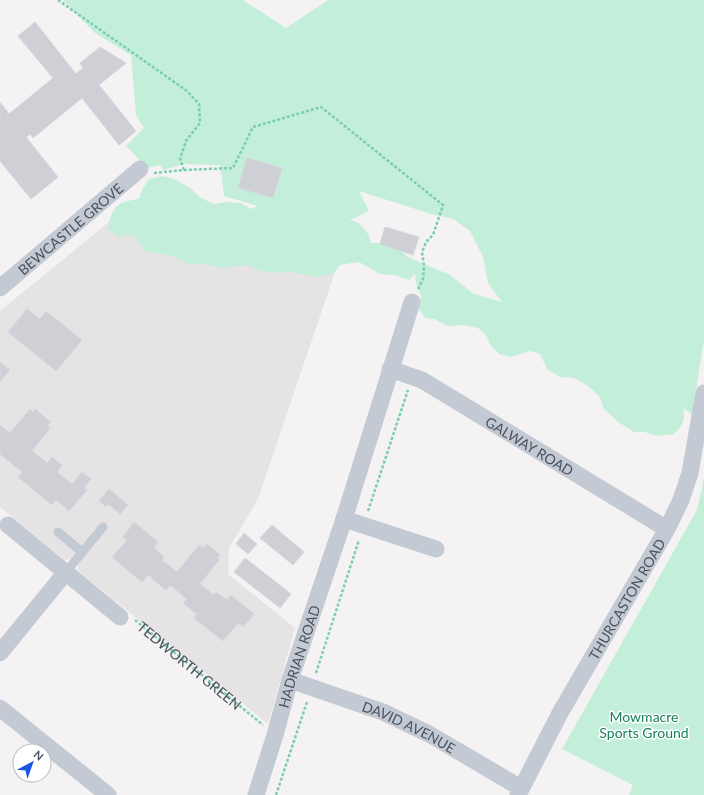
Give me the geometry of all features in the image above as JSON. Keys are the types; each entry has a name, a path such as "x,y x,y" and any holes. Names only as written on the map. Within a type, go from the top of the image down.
{"street":[{"name":"BEWCASTLE GROVE","path":"0,288 140,169"},
{"name":"HADRIAN ROAD","path":"256,795 275,735 290,680 344,519 412,302"},
{"name":"GALWAY ROAD","path":"390,369 422,380 667,529"},
{"name":"THURCASTON ROAD","path":"520,792 560,713 667,529 681,500 688,480 702,422 704,393"},
{"path":"344,519 436,549"},
{"name":"TEDWORTH GREEN","path":"8,525 120,617"},
{"path":"0,653 66,572"},
{"name":"DAVID AVENUE","path":"290,680 383,712 429,734 520,792"},
{"path":"0,708 108,795"}],"lane":[{"path":"66,572 103,527"},
{"path":"58,532 82,552"}],"path":[{"path":"58,0 187,91 199,104 200,123 186,141 180,159 184,170"},
{"path":"140,169 147,174 184,170 233,168 253,127 320,107 443,205 433,235 426,242 422,252 424,266 423,278 412,302"},
{"path":"276,795 412,376"},
{"name":"TEDWORTH GREEN","path":"120,617 130,616 275,735"}],"shaded area":[{"path":"109,222 338,263 258,499 229,548 228,574 295,628 268,724 78,571 78,565 70,559 65,560 0,507 0,311"}],"green space":[{"path":"63,0 243,0 286,28 328,0 704,0 704,340 692,414 683,408 684,420 674,434 657,436 645,432 634,432 618,422 604,409 600,397 588,386 574,378 560,377 547,369 540,354 530,351 511,357 499,354 491,346 486,335 478,328 462,325 447,326 434,319 425,318 419,309 421,296 416,283 415,274 409,280 395,275 380,274 359,262 340,265 334,273 318,277 285,271 275,273 261,271 248,265 220,268 205,264 189,264 175,257 144,251 137,239 134,237 128,235 118,237 108,229 111,215 120,204 139,199 142,190 149,179 163,176 174,179 190,188 201,198 214,204 226,202 241,203 251,209 258,206 224,196 220,165 184,164 163,170 161,165 147,168 126,146 144,128 136,115 131,55 95,33","holes":["359,191 431,214 453,219 470,231 483,257 488,283 502,302 474,294 450,275 408,257 398,248 382,243 371,243 368,234 359,223 350,220 369,211"]},
{"name":"Mowmacre Sports Ground","path":"704,478 704,795 629,795 633,785 562,749 697,510"}],"building":[{"path":"35,22 76,74 83,68 80,63 100,47 126,63 99,85 136,131 119,145 82,98 33,138 30,134 26,137 58,177 31,199 0,161 0,102 9,114 53,78 18,36"},
{"path":"247,158 282,168 273,198 238,188"},
{"path":"385,227 419,237 413,255 380,244"},
{"path":"27,309 40,319 46,311 82,340 56,371 8,332"},
{"path":"0,362 10,370 0,382"},
{"path":"30,409 33,412 35,409 51,422 47,426 50,428 32,451 47,463 52,457 62,465 57,472 72,484 82,472 91,479 84,488 87,490 69,511 56,500 52,505 18,477 22,472 0,454 0,425 10,433"},
{"path":"109,489 128,505 120,514 108,504 106,507 99,501"},
{"path":"134,522 158,542 154,548 164,557 162,560 177,572 199,545 203,548 207,544 220,555 217,558 219,560 200,584 214,595 216,592 227,600 231,595 254,614 243,627 238,623 223,641 194,618 197,614 183,603 187,599 170,585 166,590 148,575 142,582 112,557 127,540 123,537"},
{"path":"272,525 304,552 293,565 260,538"},
{"path":"244,533 257,544 248,554 236,544"},
{"path":"245,558 291,594 280,608 234,572"}]}
